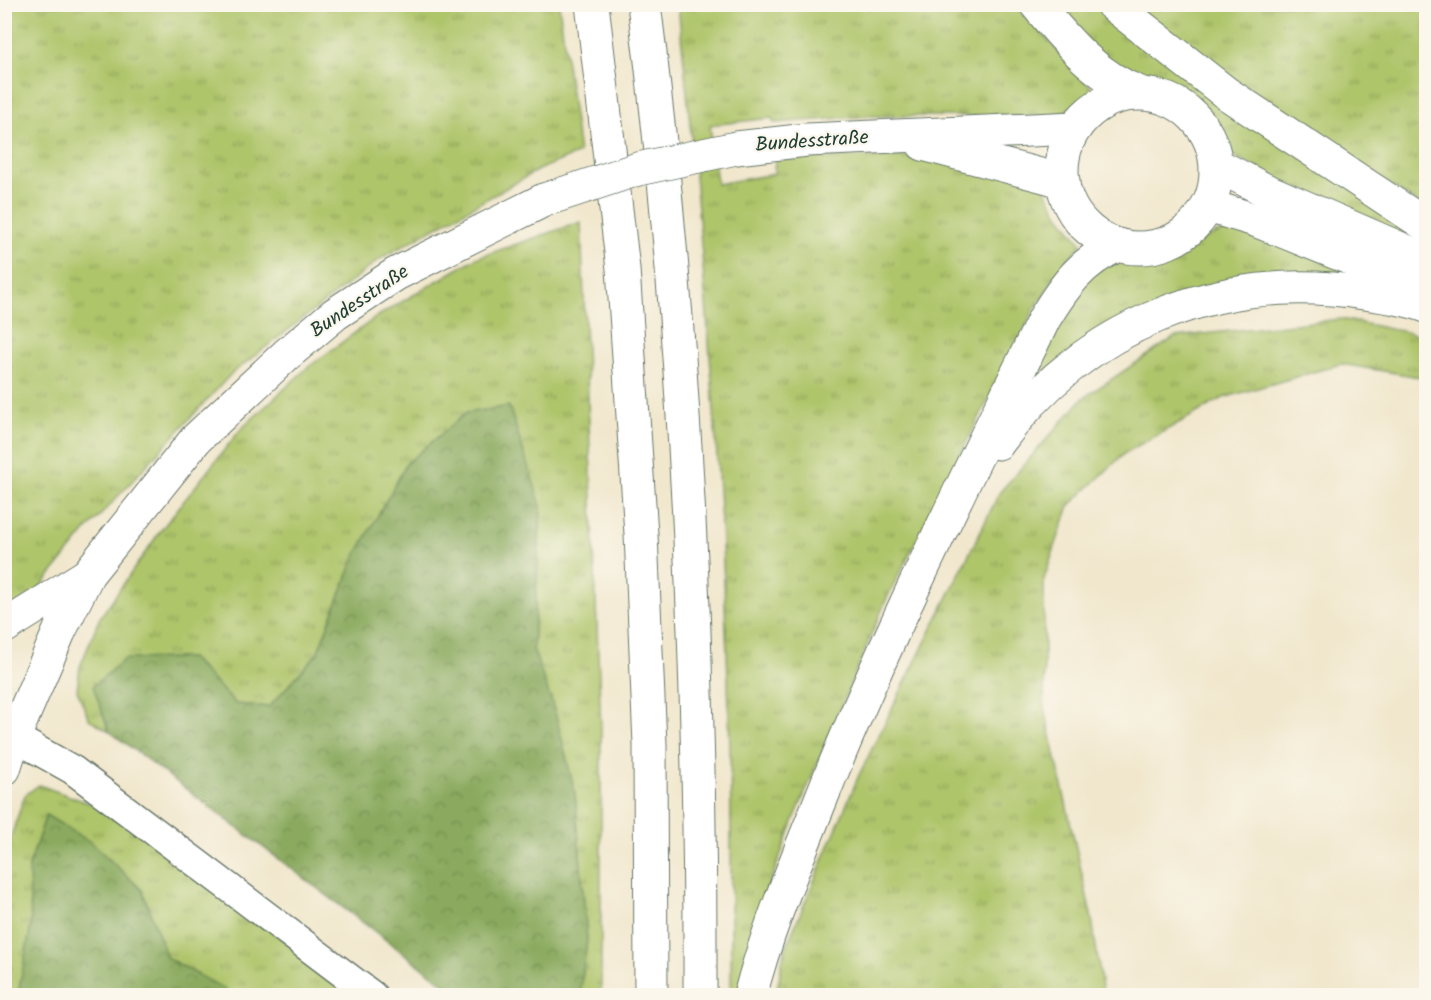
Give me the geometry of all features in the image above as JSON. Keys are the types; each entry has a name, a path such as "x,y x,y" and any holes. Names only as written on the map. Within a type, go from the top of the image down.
{"main road":[{"path":"592,4 623,269 641,534 650,745 651,996"},
{"path":"644,4 663,151 688,490 700,801 700,996"},
{"path":"1036,4 1084,58 1113,81 1140,93 1170,99 1188,110 1208,135 1217,165 1215,186 1208,206 1194,225 1165,244 1141,248 1118,245 1098,236 1081,221 1069,202 1063,181 1064,153 1075,128 1099,104 1123,95 1140,93"},
{"path":"1112,4 1226,93 1426,225"},
{"name":"Bundesstraße","path":"4,769 12,721 88,574 196,438 278,362 335,314 396,274 544,200 638,169 736,148 807,140 1075,128"},
{"path":"892,136 1063,181"},
{"path":"1217,165 1263,189 1426,260"},
{"path":"1208,206 1255,220 1426,289"},
{"path":"750,996 783,895 861,700 1044,319 1061,291 1082,266 1101,252 1118,245"},
{"path":"933,546 1000,440 1042,390 1060,372 1152,318 1195,301 1229,293 1270,288 1345,290 1426,306"},
{"path":"4,627 88,574"}],"street":[{"path":"12,721 73,770 373,996"}],"green space":[{"path":"4,5 559,5 579,153 540,169 383,257 231,374 86,531 19,614 4,618"},
{"path":"678,5 1016,5 1091,87 1088,99 1055,116 871,116 774,123 772,118 710,125 717,184 774,174 775,159 900,156 994,163 1041,182 1059,215 1082,244 1063,264 1035,308 886,600 795,817 756,920 738,995 731,995 729,711 722,534 696,181"},
{"path":"1052,5 1096,5 1165,60 1426,238 1426,253 1230,154 1213,118 1190,98 1173,89 1145,83 1101,56"},
{"path":"1134,5 1426,5 1426,209 1180,43"},
{"path":"581,222 601,728 601,995 580,995 587,940 575,793 555,712 533,649 541,506 407,463 354,559 317,654 269,707 236,704 191,658 125,659 94,686 109,731 89,719 77,690 80,667 99,619 161,530 240,430 307,368 378,316 476,258"},
{"path":"1253,231 1381,280 1274,278 1036,381 1030,376 1061,313 1082,283 1094,272 1114,263 1151,262 1166,259 1219,232"},
{"path":"1341,319 1426,336 1426,378 1341,364 1223,398 1125,453 1069,506 1044,579 1044,705 1092,919 1103,995 776,995 784,952 859,775 1000,492 1083,398 1175,337"},
{"path":"509,406 541,506 533,649 555,712 575,793 587,940 580,995 459,995 109,731 93,686 125,659 191,658 236,704 269,707 317,654 354,559 407,463 466,413"},
{"path":"39,785 116,813 358,995 235,995 167,958 142,890 46,815 29,866 31,925 18,995 5,995 4,857 25,795"},
{"path":"46,815 92,843 142,890 167,958 235,995 18,995 31,925 29,866"}]}
